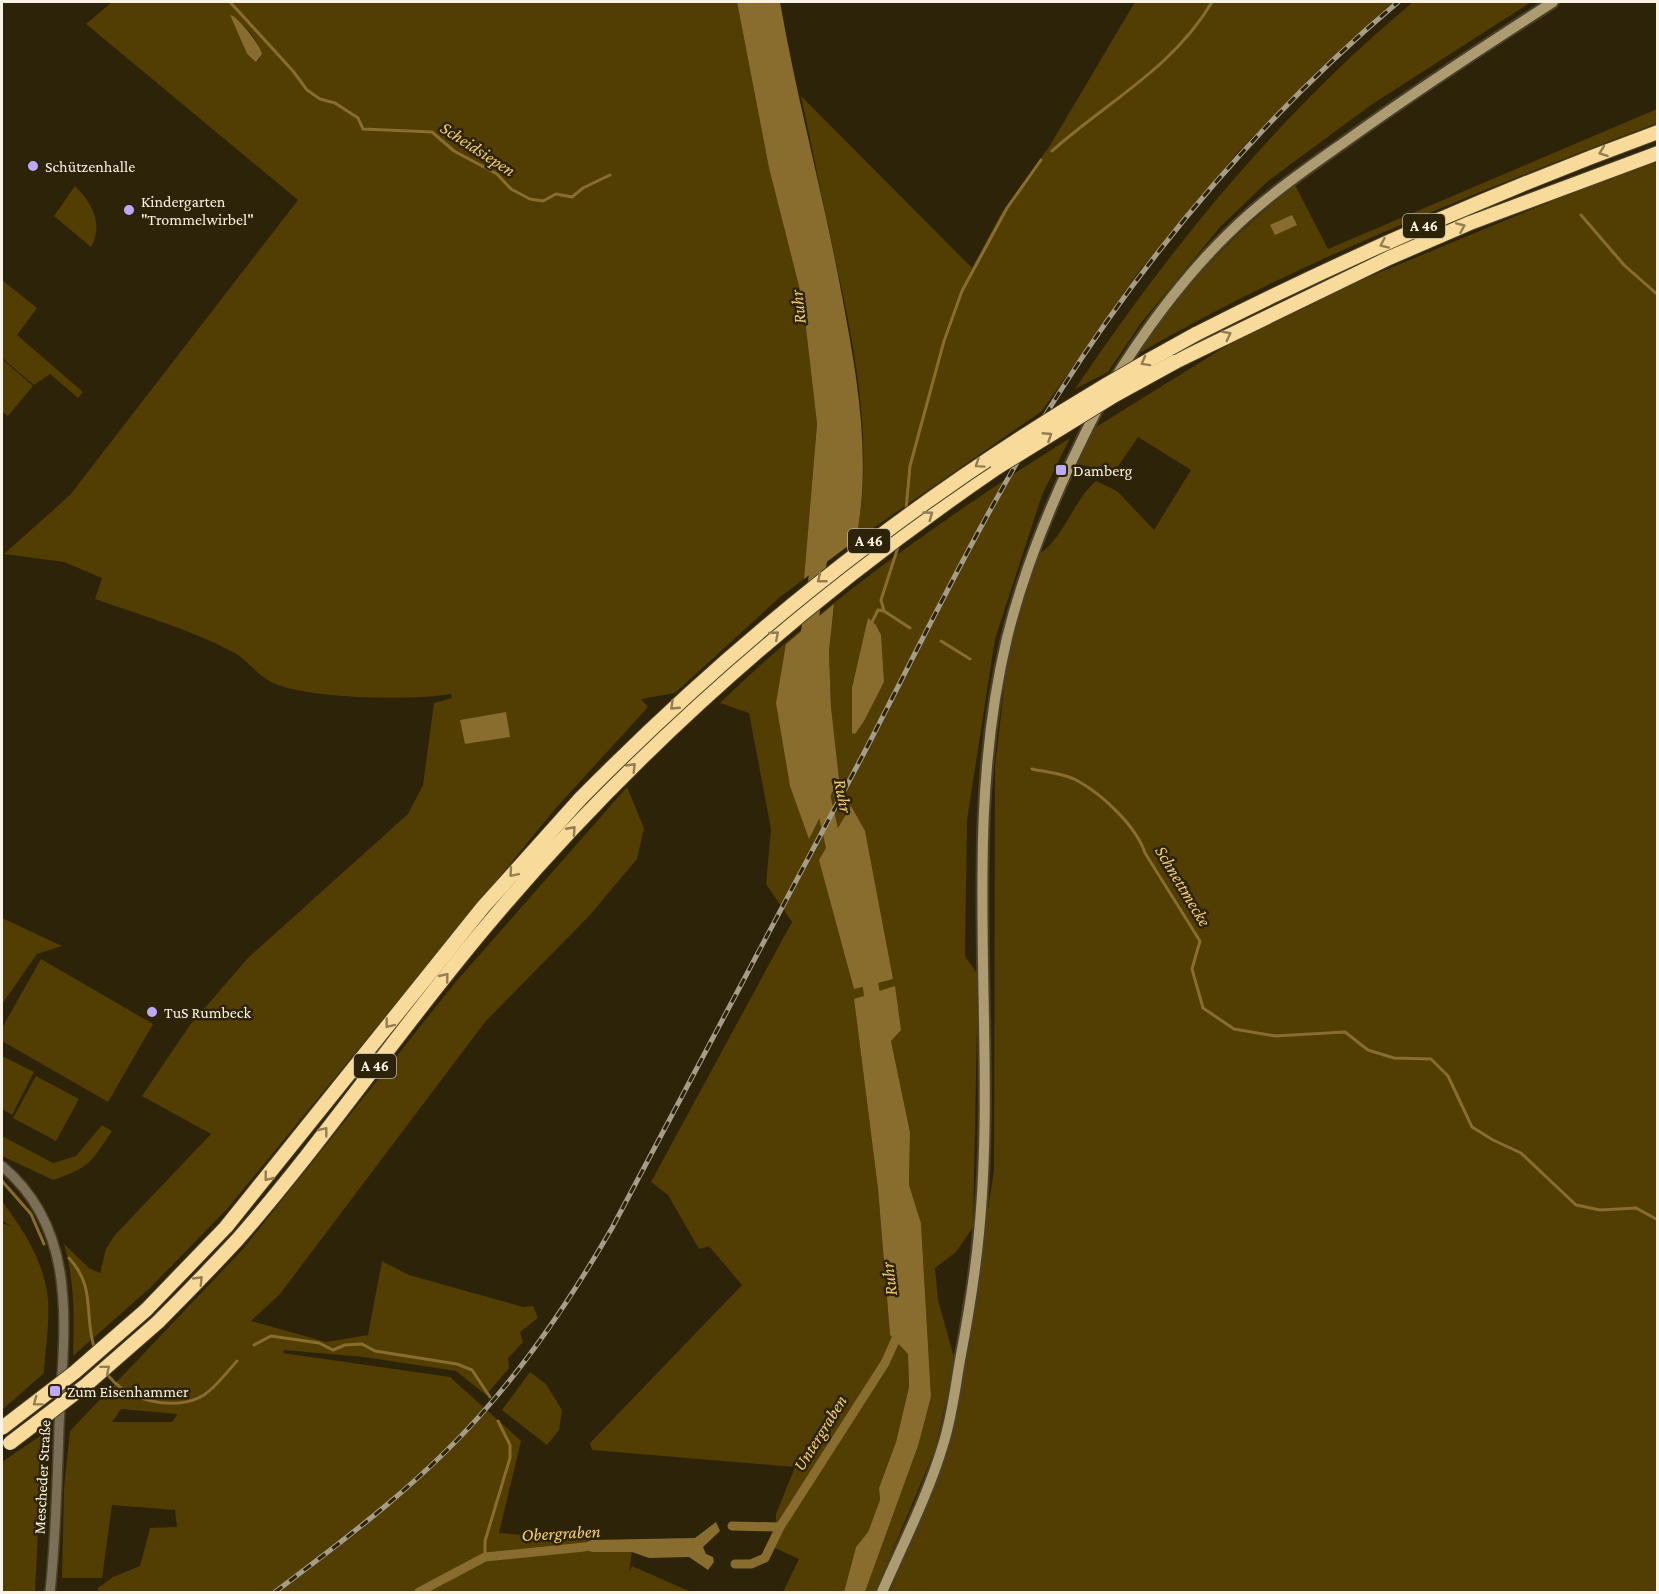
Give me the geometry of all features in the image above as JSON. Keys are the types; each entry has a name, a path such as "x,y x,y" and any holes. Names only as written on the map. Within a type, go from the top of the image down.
{"highway":[{"name":"A 46","path":"2,1428 75,1372 146,1310 226,1227 304,1133 470,923 580,799 720,664 870,541 1029,431 1196,333 1386,242 1574,163 1658,132"},
{"name":"A 46","path":"6,1446 86,1385 158,1322 239,1237 494,916 591,809 734,670 880,550 998,467 1175,362 1389,258 1470,223 1658,153"}],"main road":[{"path":"882,1593 943,1445 970,1306 984,1166 983,889 989,762 1007,637 1042,527 1068,465 1104,396 1146,329 1180,286 1229,233 1277,190 1381,116 1553,2"}],"street":[{"name":"Mescheder Straße","path":"2,1166 27,1191 43,1217 55,1246 63,1295 62,1391 50,1593"}],"shaded area":[{"path":"112,2 737,2 769,168 803,302 817,424 804,579 780,597 675,693 641,699 648,707 556,808 228,1208 150,1288 73,1356 72,1286 64,1244 89,1268 100,1273 106,1249 114,1236 211,1134 142,1096 190,1025 248,958 408,814 423,785 434,703 452,698 451,694 386,698 359,697 286,688 266,679 236,654 215,643 95,599 102,578 64,562 4,554 70,495 298,200 86,24","holes":["230,15 257,43 260,51 257,62 247,54"]},
{"path":"1135,2 1393,2 1318,70 1238,152 1137,274 1042,411 856,540 862,502 863,463 859,387 846,310 801,96 972,268 1001,214 1049,147"},
{"path":"1413,2 1531,2 1371,105 1268,181 1221,226 1141,323 1108,372 1075,389 1150,283 1230,183 1318,89"},
{"path":"1657,109 1657,123 1392,228 1262,288 1136,355 1189,285 1251,223 1295,185 1328,249"},
{"path":"1657,162 1657,1592 890,1592 922,1515 956,1419 994,1170 995,766 1009,646 1039,554 1056,538 1088,489 1096,481 1117,491 1154,530 1191,470 1138,437 1114,472 1077,464 1096,427 1228,345 1359,281 1576,191"},
{"path":"75,186 86,199 94,214 96,230 91,247 54,216"},
{"path":"2,280 37,308 17,335 83,392 78,398 50,374 34,385 2,358"},
{"path":"2,359 33,386 8,416 2,412"},
{"path":"1070,438 1042,495 995,639 967,820 965,956 978,975 973,1227 956,1252 935,1268 938,1300 955,1361 935,1450 875,1592 865,1592 918,1446 931,1397 921,1223 909,1185 910,1132 891,1041 895,987 854,999 878,1189 890,1335 908,1354 909,1387 896,1442 879,1488 880,1500 868,1532 856,1547 844,1592 783,1592 799,1559 775,1548 776,1514 795,1467 592,1450 590,1443 742,1285 709,1246 699,1249 668,1195 651,1182 792,922 766,884 771,829 749,713 720,703 760,666 802,630 844,595 932,529","holes":["834,605 829,652 831,708 786,644"]},
{"path":"627,787 644,828 637,859 589,916 485,1022 280,1294 251,1321 326,1342 368,1335 382,1261 409,1275 523,1307 533,1306 538,1318 520,1332 523,1342 508,1358 509,1368 486,1395 456,1371 364,1357 284,1350 283,1353 450,1377 521,1441 499,1533 592,1540 574,1547 592,1552 632,1552 629,1573 632,1566 691,1592 98,1592 98,1588 113,1577 140,1566 150,1528 177,1527 175,1510 112,1505 102,1578 62,1578 64,1488 70,1431 243,1249 454,984","holes":["121,1409 177,1414 172,1422 112,1422"]},
{"path":"2,918 62,946 37,954 2,1004"},
{"path":"41,959 153,1024 108,1102 2,1041 2,1028"},
{"path":"2,1056 34,1072 12,1115 2,1109"},
{"path":"36,1076 79,1099 56,1141 13,1118"},
{"path":"102,1125 112,1131 94,1157 83,1167 53,1180 2,1156 2,1136 53,1163 76,1156"},
{"path":"2,1201 32,1247 42,1272 48,1299 48,1327 44,1373 2,1410 2,1223 13,1227 2,1221"},
{"path":"530,1372 546,1384 562,1410 559,1430 547,1445 502,1410"},
{"path":"43,1434 35,1592 2,1592 2,1462"}],"water":[{"path":"737,2 780,2 835,259 848,326 861,417 863,479 856,540 804,579 817,424 803,302 769,168"},
{"path":"230,15 243,25 261,50 262,54 256,62 247,54"},
{"path":"1292,215 1297,225 1275,235 1270,225"},
{"path":"834,604 829,652 831,708 839,779 809,839 790,786 776,703 786,644"},
{"path":"868,618 876,625 881,635 884,682 855,734 852,733 852,688"},
{"path":"506,712 510,737 465,744 460,720"},
{"path":"851,806 865,831 893,979 854,989 819,860"},
{"path":"895,986 901,1030 891,1041 910,1132 909,1185 921,1223 931,1397 918,1446 865,1592 844,1592 856,1547 868,1532 880,1500 879,1488 896,1442 909,1387 908,1354 890,1335 878,1189 854,999"},
{"path":"716,1522 720,1531 703,1547 706,1554 713,1557 714,1562 708,1570 689,1557 649,1558 632,1552 592,1552 573,1547 592,1540 695,1538"}],"waterway":[{"name":"Scheidsiepen","path":"230,2 293,71 307,90 320,99 335,103 358,118 363,129 432,132 454,151 497,174 511,189 530,199 543,201 556,194 572,197 583,188 610,175"},
{"path":"1052,151 1159,65 1196,25 1212,2"},
{"path":"906,510 910,466 944,341 962,291 1007,208 1041,160"},
{"path":"1581,215 1624,265 1658,295"},
{"path":"884,611 881,600 899,544"},
{"name":"Ruhr","path":"807,646 821,546"},
{"path":"872,622 878,610 884,611 910,628"},
{"path":"941,641 970,659"},
{"name":"Schnettmecke","path":"1032,769 1062,775 1088,787 1108,803 1134,832 1200,941 1192,969 1203,1008 1234,1029 1275,1036 1345,1032 1368,1050 1394,1058 1431,1059 1448,1076 1472,1127 1521,1153 1576,1205 1600,1210 1636,1208 1658,1220"},
{"name":"Ruhr","path":"820,786 837,860"},
{"name":"Ruhr","path":"867,963 875,1014"},
{"path":"2,1181 31,1214 44,1244"},
{"path":"69,1258 83,1280 95,1350"},
{"name":"Untergraben","path":"735,1564 751,1564 765,1558 780,1527 885,1363 899,1332"},
{"path":"254,1345 271,1336 319,1343 333,1350 345,1345 362,1344 375,1351 457,1364 472,1370 490,1397"},
{"path":"106,1372 124,1390 137,1396 150,1401 179,1403 204,1395 237,1361"},
{"path":"485,1557 485,1541 510,1458 510,1445 498,1421"},
{"path":"732,1526 780,1527"},
{"name":"Obergraben","path":"419,1592 485,1557 584,1547"}],"railway":[{"path":"275,1592 360,1527 415,1481 466,1431 540,1341 612,1228 983,524 1061,390 1096,336 1134,284 1215,183 1303,89 1398,2"}],"place":[{"name":"Schützenhalle","path":"33,166"},
{"name":"Kindergarten \"Trommelwirbel\"","path":"129,210"},
{"name":"Damberg","path":"1061,470"},
{"name":"TuS Rumbeck","path":"152,1012"},
{"name":"Zum Eisenhammer","path":"55,1391"}]}
